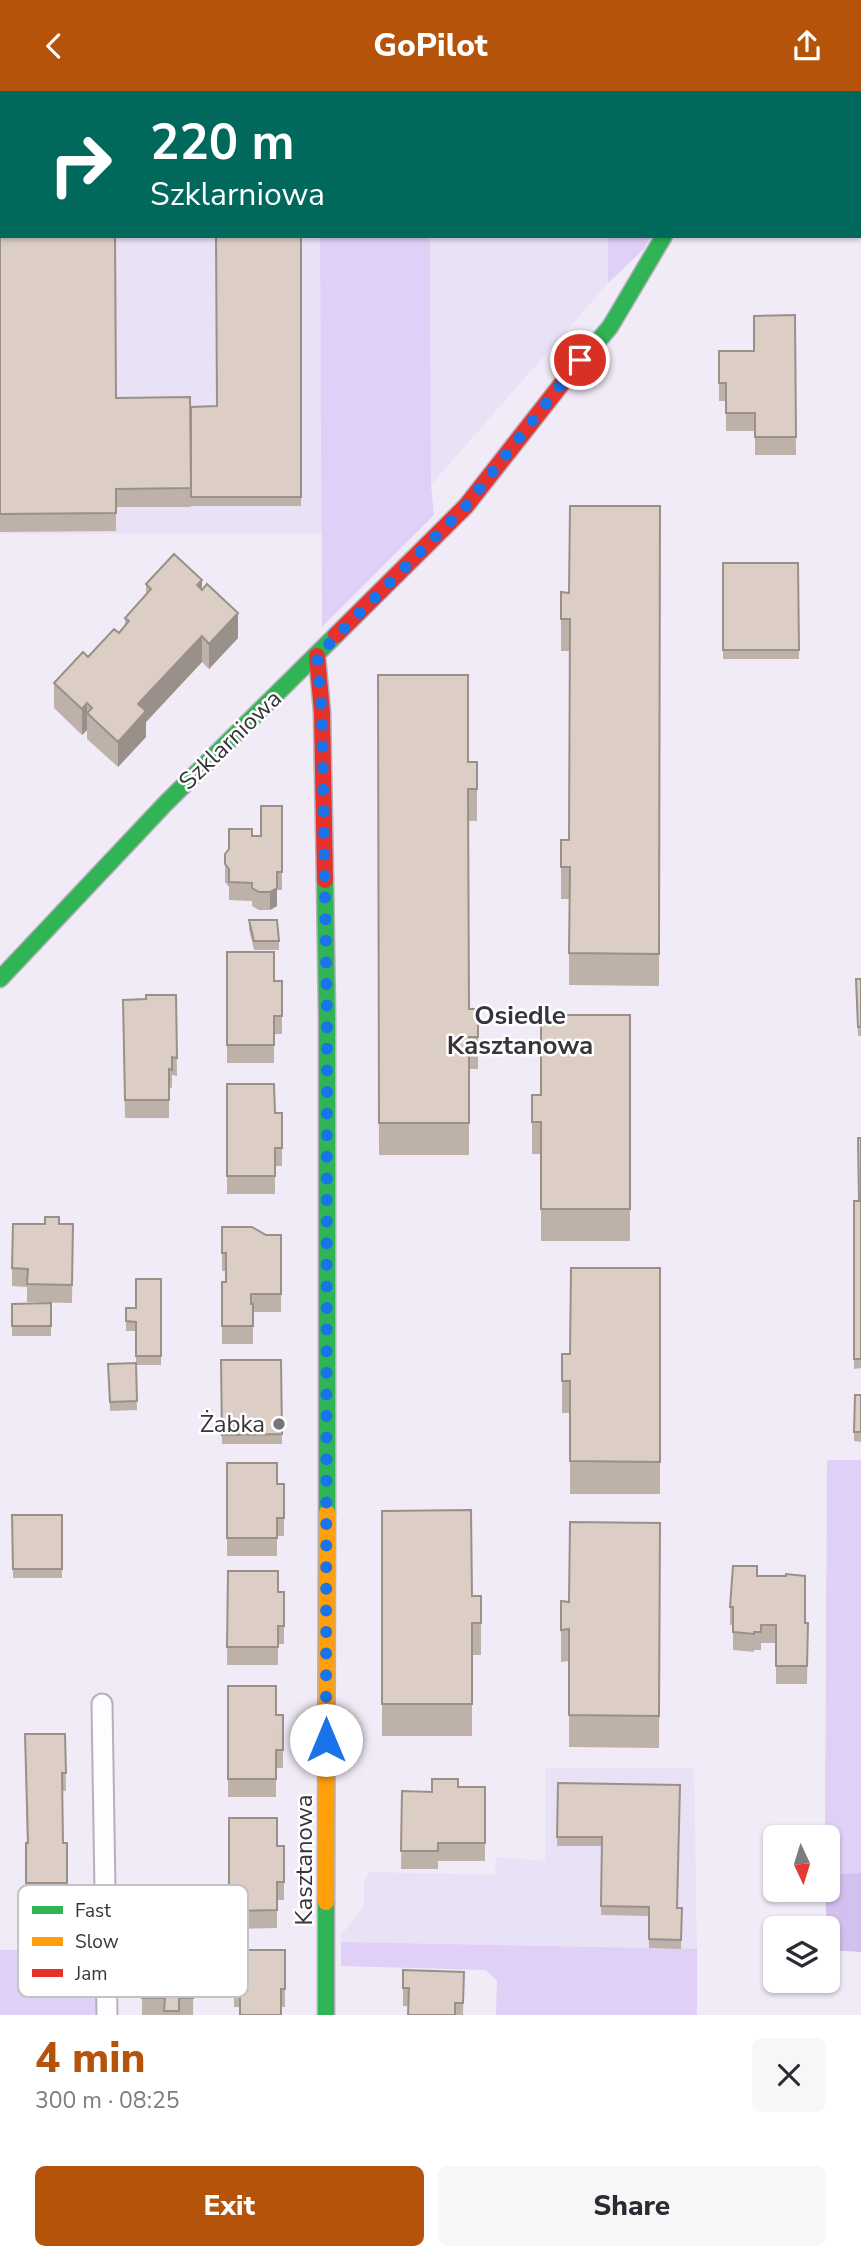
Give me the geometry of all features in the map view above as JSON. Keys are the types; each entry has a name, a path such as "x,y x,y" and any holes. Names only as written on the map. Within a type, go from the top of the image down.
{"street":[{"name":"Szklarniowa","path":"0,979 165,804 466,506 580,360 610,327 663,238"},
{"name":"Kasztanowa","path":"317,656 322,712 327,1016 326,2015"}],"lane":[{"path":"102,1704 105,1885"},
{"path":"107,1997 107,2015"}],"shaded area":[{"path":"0,238 320,238 322,533 0,534"},
{"path":"320,238 430,238 431,485 434,515 322,627"},
{"path":"430,238 608,238 608,283 431,485"},
{"path":"608,238 650,238 644,249 608,283"},
{"path":"827,1460 861,1460 861,1873 840,1874 840,1825 825,1825"},
{"path":"545,1768 694,1768 697,1949 341,1942 341,1935 364,1907 364,1883 369,1872 495,1875 496,1857 545,1861"},
{"path":"861,1873 861,1952 840,1951 840,1916 826,1916 826,1902 840,1902 840,1874"},
{"path":"341,1942 697,1949 697,2015 496,2015 497,1981 486,1970 341,1966"},
{"path":"0,1950 18,1950 18,1997 99,1997 99,2015 0,2015"}],"building":[{"path":"0,238 115,238 116,398 190,397 191,488 116,489 116,513 0,514"},
{"path":"216,238 301,238 301,497 191,497 191,407 217,406"},
{"path":"795,315 796,437 755,437 755,413 726,413 726,383 719,383 719,351 754,351 754,316"},
{"path":"570,506 660,506 659,954 569,953 570,867 561,867 561,840 569,840 570,619 561,619 561,592 569,593"},
{"path":"174,554 202,580 197,585 202,590 207,584 238,613 209,644 202,636 138,704 146,711 118,742 87,713 92,708 87,703 82,709 54,683 83,652 88,657 114,629 119,633 129,621 125,618 151,589 146,584"},
{"path":"723,563 798,563 799,650 723,650"},
{"path":"378,675 468,675 468,762 477,762 477,789 468,789 469,1009 478,1009 478,1037 469,1037 469,1123 379,1123"},
{"path":"261,806 282,806 282,872 277,872 277,888 270,892 259,892 252,888 252,883 229,882 229,869 225,864 225,854 229,849 229,829 252,829 252,836 261,836"},
{"path":"249,920 277,920 279,941 254,941"},
{"path":"227,952 274,952 274,981 282,981 282,1016 274,1016 274,1045 227,1045"},
{"path":"856,979 861,979 861,1027 858,1027"},
{"path":"146,995 176,995 177,1058 172,1057 172,1070 169,1069 169,1100 125,1100 123,1000 146,999"},
{"path":"541,1015 630,1015 630,1209 541,1209 541,1122 532,1122 532,1095 541,1095"},
{"path":"227,1084 274,1084 275,1113 282,1113 282,1148 275,1148 275,1176 227,1176"},
{"path":"858,1138 861,1138 861,1359 854,1359 854,1201 859,1201"},
{"path":"45,1217 59,1217 59,1224 73,1224 72,1285 27,1284 28,1269 12,1268 13,1224 45,1224"},
{"path":"222,1227 252,1227 266,1235 281,1235 281,1294 251,1294 253,1326 222,1326 222,1282 226,1282 226,1253 222,1253"},
{"path":"571,1268 660,1268 660,1462 570,1461 570,1381 562,1381 562,1354 570,1354"},
{"path":"136,1279 161,1279 161,1356 136,1356 136,1322 126,1321 126,1308 136,1308"},
{"path":"51,1303 51,1326 12,1326 12,1304"},
{"path":"221,1360 281,1360 282,1434 222,1435"},
{"path":"136,1363 137,1401 110,1402 108,1364"},
{"path":"855,1395 861,1395 861,1432 854,1432"},
{"path":"227,1463 277,1463 277,1484 284,1484 284,1518 277,1518 277,1538 227,1538"},
{"path":"471,1510 472,1596 481,1596 481,1623 472,1623 472,1704 382,1704 382,1511"},
{"path":"12,1515 62,1515 62,1569 13,1569"},
{"path":"570,1522 660,1523 659,1716 569,1715 569,1629 561,1630 561,1601 569,1602"},
{"path":"733,1566 757,1566 757,1576 805,1576 807,1666 776,1666 776,1625 761,1625 761,1632 754,1634 733,1632 733,1607 730,1607"},
{"path":"228,1571 278,1571 278,1592 284,1592 284,1626 278,1626 278,1647 227,1647"},
{"path":"228,1686 276,1686 276,1715 283,1715 283,1750 276,1750 276,1779 228,1779"},
{"path":"25,1734 65,1734 66,1773 62,1773 63,1843 67,1843 67,1883 26,1883 28,1843"},
{"path":"432,1779 458,1779 458,1787 485,1787 485,1843 438,1843 438,1851 401,1851 402,1791 432,1792"},
{"path":"558,1783 680,1785 677,1908 682,1908 681,1940 649,1939 649,1907 601,1906 602,1837 557,1837"},
{"path":"229,1818 277,1818 277,1846 284,1846 284,1882 277,1882 277,1910 248,1911 248,1885 229,1885"},
{"path":"248,1950 285,1950 285,1989 281,1989 281,2015 240,2015 240,1997 248,1997"},
{"path":"403,1970 464,1972 463,2003 455,2003 455,2015 408,2015 409,1988 403,1988"},
{"path":"193,1997 179,1998 179,2011 164,2011 165,1998 142,1998"}],"traffic: fast":[{"path":"564,381 610,327 663,238"},
{"path":"0,979 165,804 336,635"},
{"path":"325,880 327,1513"},
{"path":"326,1902 326,2015"}],"traffic: slow":[{"path":"326,1902 327,1513"}],"traffic: jam":[{"path":"336,635 466,506 564,381"},
{"path":"317,656 322,712 325,880"}],"place":[{"name":"Żabka","path":"279,1424"}],"district":[{"name":"Osiedle Kasztanowa","path":"520,1030"}],"route":[{"path":"326,1740 327,1016 322,712 317,656 466,506 580,360"}]}
